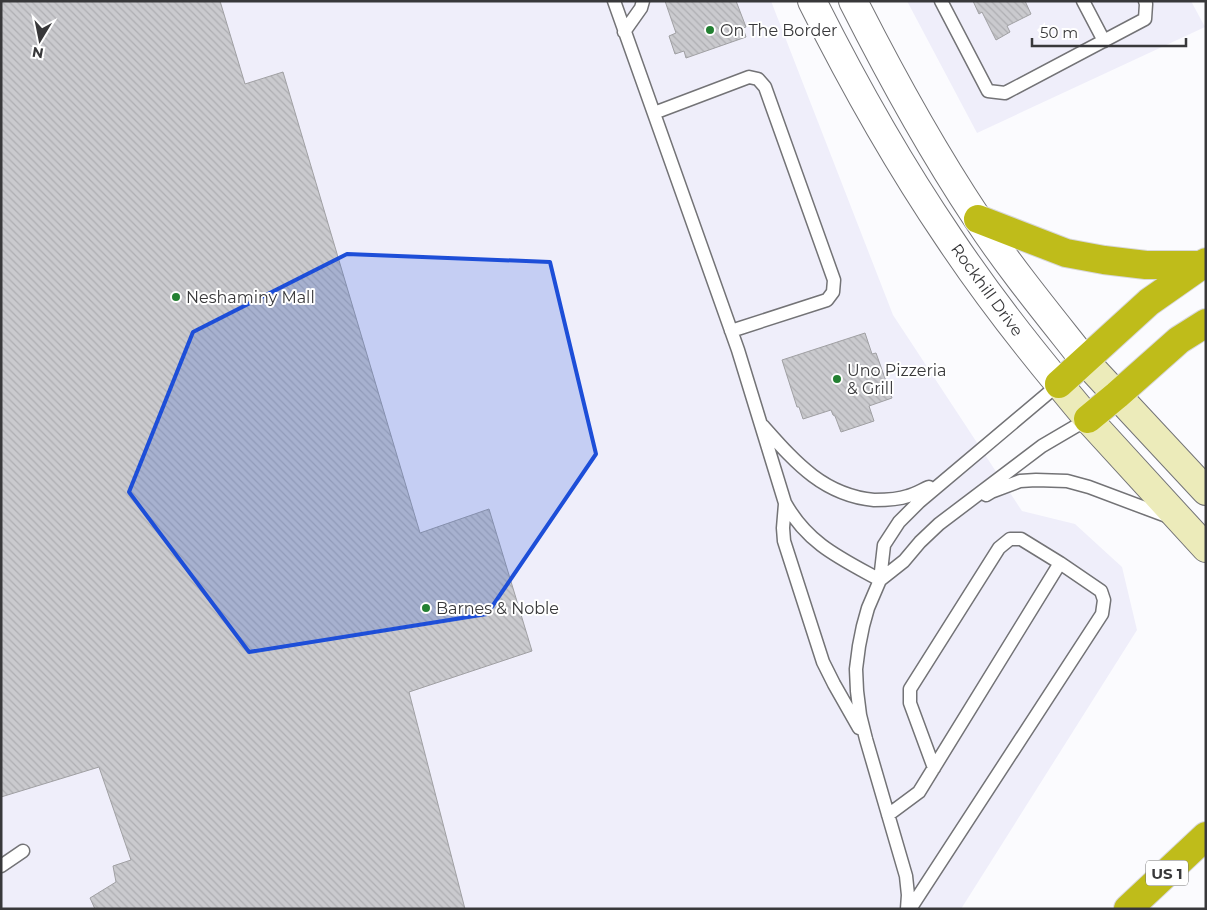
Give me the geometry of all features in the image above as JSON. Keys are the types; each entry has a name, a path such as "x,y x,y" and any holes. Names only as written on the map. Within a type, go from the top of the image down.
{"highway":[{"path":"978,219 1066,253 1146,265 1204,263"},
{"path":"1059,384 1148,302 1204,263"},
{"path":"1088,419 1179,340 1206,323"},
{"name":"US 1","path":"1128,909 1206,836"}],"main road":[{"name":"Rockhill Drive","path":"1084,361 1206,491"},
{"name":"Rockhill Drive","path":"1059,384 1088,419 1206,548"}],"street":[{"name":"Rockhill Drive","path":"812,1 835,48 871,113 939,224 991,297 1059,384"},
{"name":"Rockhill Drive","path":"852,1 902,95 940,160 978,219 1084,361"}],"lane":[{"path":"614,1 731,331 785,503 792,516 815,541 827,550 880,580"},
{"path":"624,32 641,8 643,1"},
{"path":"942,1 988,91 1005,93 1145,19 1145,1"},
{"path":"1083,1 1104,41"},
{"path":"654,113 749,77 758,79 765,87 834,280 833,292 827,300 731,331"},
{"path":"909,909 906,876 866,739 857,691 856,669 859,646 868,608 880,580 884,545 899,522 919,502 1059,384"},
{"path":"880,580 904,561 939,524 1042,446 1088,419"},
{"path":"760,422 792,459 811,475 828,487 848,494 866,499 894,500 907,497 943,481"},
{"path":"939,524 991,492 1020,481 1036,480 1066,481 1089,487 1182,521"},
{"path":"785,503 784,541 823,662 866,739"},
{"path":"909,909 1102,614 1104,600 1101,591 1020,539 1010,539 998,548 910,689 910,703 934,768"},
{"path":"888,815 919,792 1060,563"},
{"path":"1,866 23,851"}],"highlighted area":[{"path":"347,254 550,262 596,454 487,614 249,652 129,492 193,332"}],"shaded area":[{"path":"1,1 771,1 893,315 1022,511 1075,524 1122,567 1137,630 961,909 1,909"},
{"path":"907,1 1191,1 1205,27 977,133"}],"building":[{"name":"Neshaminy Mall","path":"1,1 220,1 245,84 283,72 420,533 489,509 532,651 409,692 465,909 95,909 90,898 116,882 113,866 131,860 99,767 1,797"},
{"name":"On The Border","path":"665,1 736,1 746,27 743,28 746,37 686,58 684,51 675,54 669,36 676,33"},
{"path":"973,1 1025,1 1031,14 1007,26 1010,32 996,40 982,12 979,14"},
{"name":"Uno Pizzeria & Grill","path":"865,333 872,354 876,353 892,398 869,406 874,421 841,432 831,410 803,419 799,407 797,407 782,360"}],"place":[{"name":"On The Border","path":"710,30"},
{"name":"Neshaminy Mall","path":"176,297"},
{"name":"Uno Pizzeria & Grill","path":"837,379"},
{"name":"Barnes & Noble","path":"426,608"}]}
